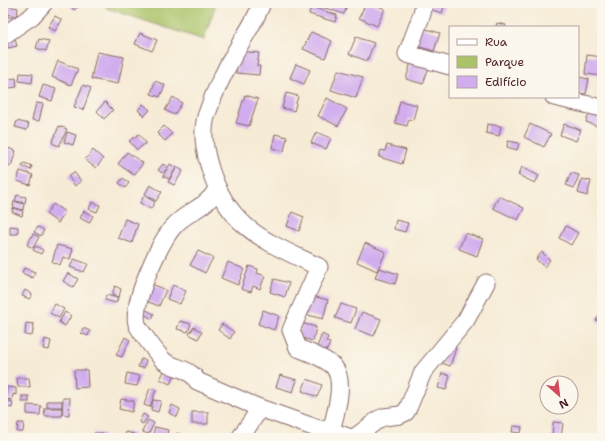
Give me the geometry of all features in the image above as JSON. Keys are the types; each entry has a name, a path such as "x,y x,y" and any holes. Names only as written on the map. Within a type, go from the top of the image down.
{"street":[{"path":"3,36 32,16 44,3"},
{"path":"262,3 220,81 207,113 204,129 205,151 217,189 233,215 249,230 270,243 319,267 291,330 298,348 309,352 333,366 337,372 339,381 338,398 331,431"},
{"path":"424,3 422,14 407,54 449,66"},
{"path":"558,98 602,108"},
{"path":"217,189 209,201 173,226 142,287 138,302 137,324 164,361 191,374 197,381 257,407 316,428 331,431 351,438"},
{"path":"354,438 379,419 400,415 406,412 423,372 466,320 486,283"},
{"path":"240,438 255,416 257,407"}],"green space":[{"path":"108,3 216,3 204,40 106,8"}],"building":[{"path":"71,3 82,3 74,10 69,5"},
{"path":"323,3 348,3 344,14 322,7"},
{"path":"366,3 371,3 385,9 377,26 359,18"},
{"path":"427,3 445,3 442,13 426,8"},
{"path":"8,6 18,8 17,16 7,14"},
{"path":"311,7 337,15 335,22 309,14"},
{"path":"6,16 15,18 4,26"},
{"path":"55,16 62,20 55,31 48,27"},
{"path":"497,23 506,25 506,26 496,26"},
{"path":"419,27 440,33 434,51 413,45"},
{"path":"311,32 332,41 325,58 303,49"},
{"path":"140,33 157,40 152,51 135,44"},
{"path":"356,37 374,43 367,61 349,54"},
{"path":"15,39 17,46 8,48 6,41"},
{"path":"39,39 49,41 46,51 36,48"},
{"path":"238,51 259,53 257,66 260,66 259,75 236,73"},
{"path":"97,52 124,57 118,84 91,79"},
{"path":"587,55 602,57 602,76 585,74"},
{"path":"58,61 78,69 71,85 52,77"},
{"path":"411,62 429,67 423,84 406,79"},
{"path":"296,64 310,70 304,84 290,78"},
{"path":"338,70 363,77 356,98 331,90"},
{"path":"20,73 33,74 32,83 19,81"},
{"path":"579,77 589,79 586,94 579,93"},
{"path":"16,78 17,87 9,88 8,79"},
{"path":"155,81 165,85 160,97 151,94"},
{"path":"43,85 56,89 52,101 39,97"},
{"path":"83,85 91,88 83,110 74,107"},
{"path":"3,89 6,89 7,99 3,100"},
{"path":"286,93 298,96 294,111 282,108"},
{"path":"245,95 258,99 249,126 236,123"},
{"path":"173,97 182,103 174,115 165,110"},
{"path":"327,98 347,109 338,126 318,116"},
{"path":"400,101 417,105 413,120 409,119 407,126 395,123"},
{"path":"105,102 113,110 104,119 97,111"},
{"path":"36,103 43,104 39,121 32,120"},
{"path":"143,104 150,110 144,116 138,110"},
{"path":"591,108 602,113 597,126 586,122"},
{"path":"17,121 29,124 27,130 15,127"},
{"path":"487,124 501,126 499,136 486,133"},
{"path":"530,124 551,134 544,147 524,137"},
{"path":"564,124 581,130 576,141 560,135"},
{"path":"59,126 67,129 59,146 52,143"},
{"path":"164,126 172,134 165,141 157,133"},
{"path":"67,132 76,135 73,145 64,142"},
{"path":"316,132 331,138 326,149 311,143"},
{"path":"139,134 146,143 137,150 129,141"},
{"path":"275,134 287,137 284,151 272,148"},
{"path":"508,141 519,143 517,150 507,147"},
{"path":"387,145 406,150 402,164 379,157 381,150 385,151"},
{"path":"3,146 16,151 11,166 3,164"},
{"path":"93,150 103,159 96,168 85,160"},
{"path":"127,152 143,163 134,175 118,164"},
{"path":"24,163 32,166 31,170 22,166"},
{"path":"163,164 168,168 162,173 158,170"},
{"path":"170,164 176,168 169,179 163,176"},
{"path":"177,167 183,171 174,185 168,182"},
{"path":"522,167 539,176 535,183 518,175"},
{"path":"20,171 33,175 30,185 17,181"},
{"path":"74,172 81,181 75,186 68,176"},
{"path":"571,173 579,175 574,188 566,185"},
{"path":"123,178 129,183 125,188 119,183"},
{"path":"582,179 591,181 587,196 578,193"},
{"path":"150,185 162,192 156,201 145,194"},
{"path":"17,195 26,197 25,203 15,201"},
{"path":"144,196 155,202 151,209 140,203"},
{"path":"499,196 524,208 518,220 493,208"},
{"path":"14,201 24,204 23,210 13,207"},
{"path":"92,202 100,205 97,212 89,209"},
{"path":"53,204 65,212 58,223 46,214"},
{"path":"13,208 23,211 22,216 12,212"},
{"path":"84,211 93,216 89,223 80,218"},
{"path":"292,212 304,217 299,231 287,226"},
{"path":"125,219 138,224 132,243 118,238"},
{"path":"396,220 408,223 405,232 394,229"},
{"path":"10,226 18,227 18,234 10,234"},
{"path":"566,226 578,233 571,245 559,238"},
{"path":"38,227 44,230 41,236 34,232"},
{"path":"465,233 483,239 477,256 459,249"},
{"path":"33,234 39,237 33,248 27,245"},
{"path":"365,243 386,252 377,271 357,262"},
{"path":"57,245 73,249 70,259 63,257 60,265 52,262"},
{"path":"36,246 43,250 41,254 33,250"},
{"path":"198,251 213,258 205,273 190,265"},
{"path":"542,252 550,260 544,267 536,259"},
{"path":"74,259 88,264 84,272 70,267"},
{"path":"228,262 244,269 238,285 221,278"},
{"path":"249,266 258,269 257,273 265,276 260,289 253,286 251,292 241,289"},
{"path":"24,268 35,272 33,278 22,273"},
{"path":"379,268 398,274 395,284 375,278"},
{"path":"68,273 78,279 73,287 63,281"},
{"path":"274,279 289,283 285,297 270,292"},
{"path":"152,284 166,290 159,306 146,301"},
{"path":"173,285 186,291 180,304 167,299"},
{"path":"115,286 121,289 119,297 112,295"},
{"path":"25,290 32,294 30,299 22,296"},
{"path":"106,295 118,298 116,303 105,300"},
{"path":"309,295 328,300 323,319 304,314"},
{"path":"55,304 64,309 59,318 50,313"},
{"path":"341,304 356,309 351,323 335,318"},
{"path":"146,310 154,314 152,319 144,314"},
{"path":"263,310 279,316 274,330 258,324"},
{"path":"65,312 71,316 65,326 59,322"},
{"path":"362,312 381,319 374,336 355,329"},
{"path":"602,312 602,325 596,320"},
{"path":"180,321 191,324 188,332 177,329"},
{"path":"26,323 34,324 32,336 25,335"},
{"path":"301,323 316,327 313,341 298,337"},
{"path":"222,324 234,332 230,339 218,330"},
{"path":"194,327 202,332 198,339 189,334"},
{"path":"83,328 90,331 88,336 81,333"},
{"path":"322,334 328,337 326,342 330,343 327,350 325,349 323,355 315,352"},
{"path":"125,337 130,340 122,357 116,355"},
{"path":"45,339 51,341 49,350 43,349"},
{"path":"448,345 456,348 450,366 442,363"},
{"path":"141,359 146,360 144,368 138,367"},
{"path":"166,368 176,373 170,384 160,379"},
{"path":"74,370 87,370 88,387 75,388"},
{"path":"127,373 140,376 137,386 125,384"},
{"path":"442,373 450,376 446,390 438,388"},
{"path":"280,375 297,380 293,392 276,387"},
{"path":"17,378 29,378 30,387 18,387"},
{"path":"307,379 322,385 317,397 302,391"},
{"path":"601,383 602,397 599,397"},
{"path":"7,387 16,388 16,395 13,394 12,400 6,399"},
{"path":"150,388 156,390 150,407 144,405"},
{"path":"22,396 29,396 29,402 22,402"},
{"path":"63,398 70,398 69,415 62,414"},
{"path":"121,399 134,401 132,412 119,409"},
{"path":"4,400 13,402 12,408 3,406"},
{"path":"153,400 161,401 158,412 151,410"},
{"path":"47,401 62,401 62,407 47,407"},
{"path":"27,405 41,406 40,415 27,414"},
{"path":"172,405 180,409 177,417 169,413"},
{"path":"44,408 62,408 62,416 45,416"},
{"path":"192,412 208,412 208,424 192,424"},
{"path":"143,414 148,417 143,424 139,422"},
{"path":"148,420 154,423 149,434 142,432"},
{"path":"553,422 563,423 561,438 552,438"},
{"path":"18,423 24,423 23,432 17,432"},
{"path":"513,426 522,427 521,433 512,432"},
{"path":"155,427 168,430 166,438 152,438"},
{"path":"126,432 134,434 133,438 124,438"},
{"path":"94,433 104,434 103,438 94,438"},
{"path":"177,433 190,438 175,438"}]}
